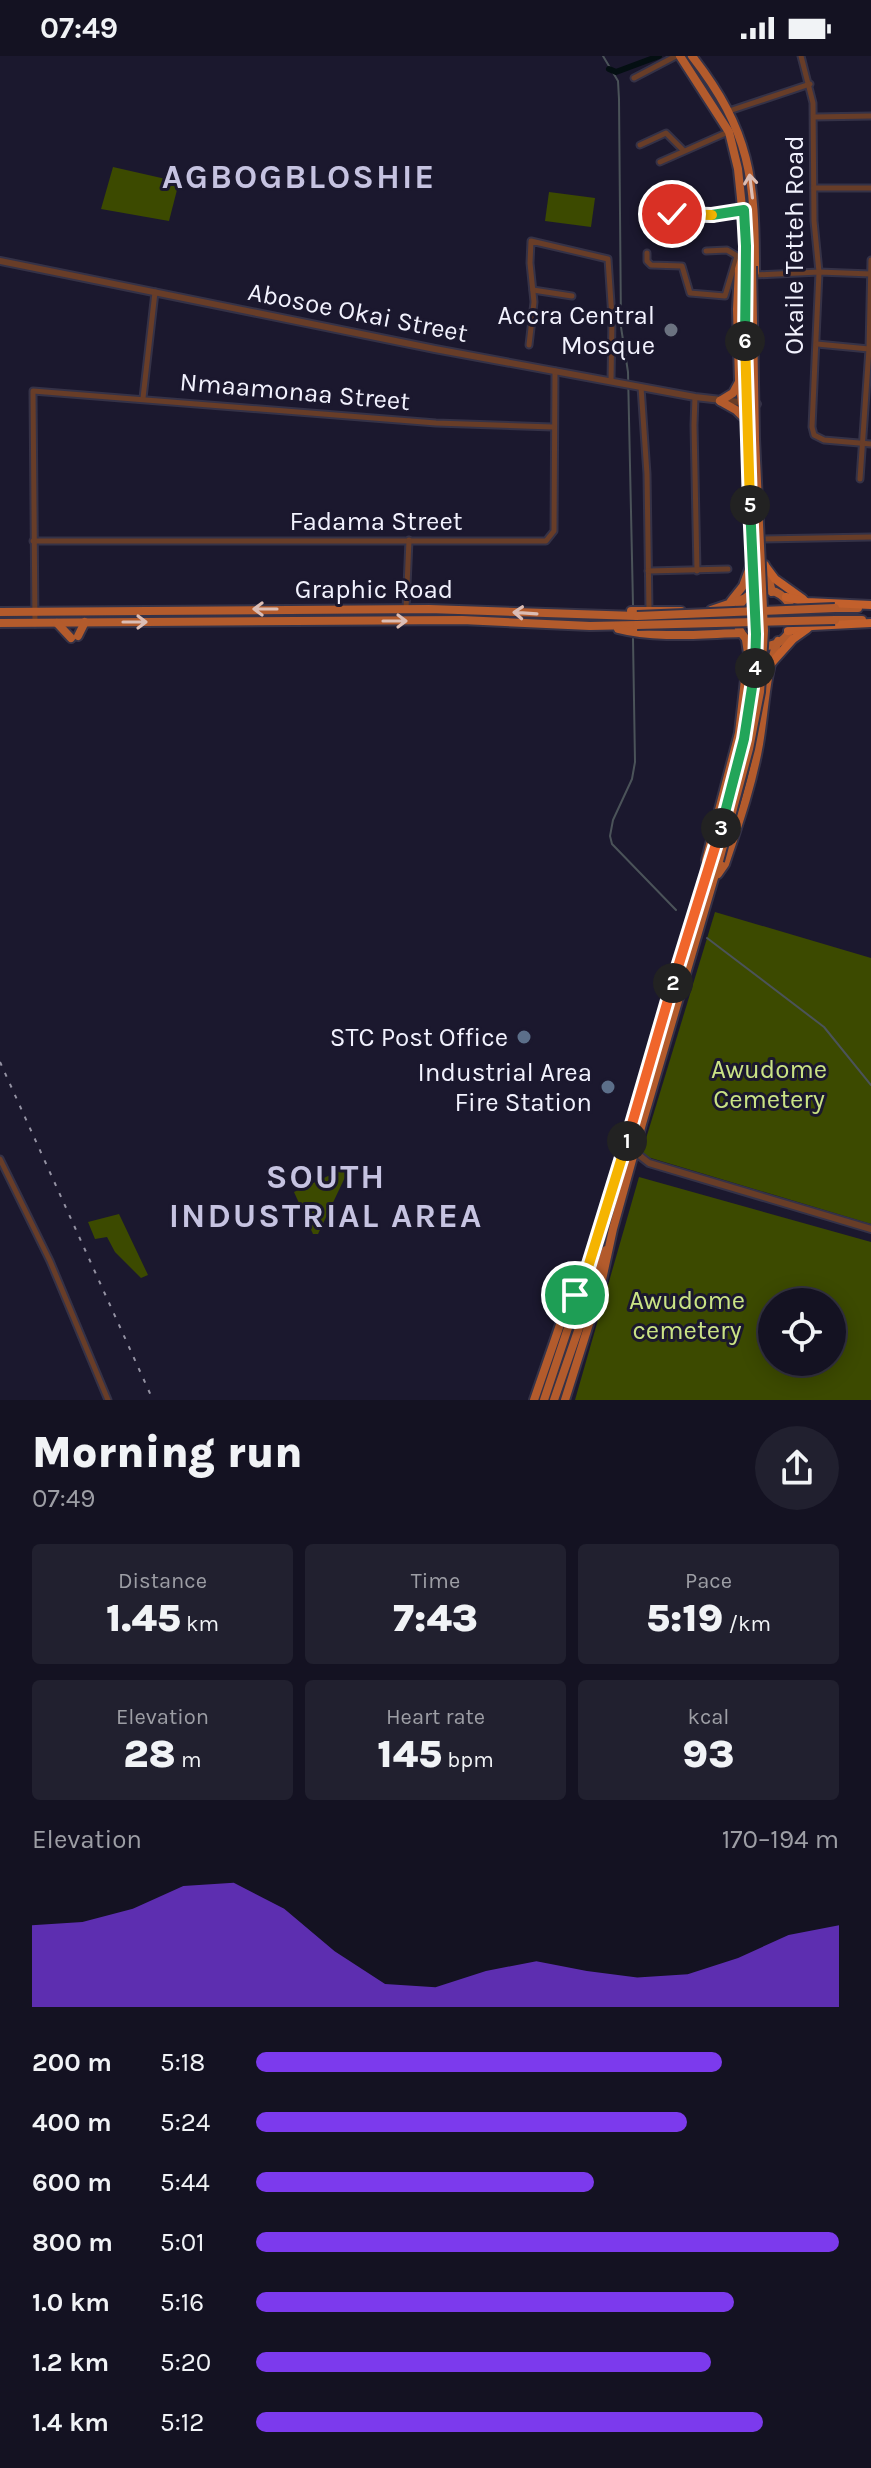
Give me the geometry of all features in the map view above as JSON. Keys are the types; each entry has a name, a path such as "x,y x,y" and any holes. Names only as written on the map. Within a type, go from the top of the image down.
{"highway":[{"path":"766,567 775,579 807,602"},
{"path":"786,597 807,602 871,606"},
{"path":"788,631 871,622"},
{"path":"768,667 793,639 812,626"}],"main road":[{"path":"678,56 729,132 738,169 751,269 760,539 772,592"},
{"path":"565,1400 603,1277 630,1167 716,861 744,739 760,632 746,424 751,269 755,256 750,177 742,139 729,111 692,56"},
{"path":"701,56 704,71"},
{"path":"711,876 706,860 739,733 748,653 738,616 747,596 751,564 750,456 739,381 739,269 746,248"},
{"path":"739,381 733,393 720,401 736,410 744,420"},
{"path":"724,607 743,586 751,564"},
{"path":"711,876 725,864 752,774 768,667 778,641 788,631 793,617 786,597 772,592 747,596"},
{"name":"Graphic Road","path":"0,623 462,620 590,626 617,621 629,611 696,611 724,607 747,596"},
{"path":"637,621 871,606"},
{"name":"Graphic Road","path":"0,612 406,609 617,621"},
{"path":"617,621 871,622"},
{"name":"Graphic Road","path":"617,621 618,629 626,631 744,636"},
{"path":"57,623 75,637 85,622"},
{"path":"744,636 762,645 778,641"},
{"path":"544,1400 699,918"},
{"path":"554,1400 610,1242"},
{"path":"534,1400 564,1313 585,1277"}],"street":[{"path":"634,78 678,56"},
{"name":"Okaile Tetteh Road","path":"801,56 810,84 814,117 819,272 814,435 824,440 868,443"},
{"path":"729,111 810,84"},
{"path":"814,117 871,116"},
{"path":"660,162 729,132"},
{"path":"640,145 666,133 683,150"},
{"path":"814,188 871,188"},
{"path":"651,199 663,203 677,216 717,215 744,210"},
{"path":"529,345 533,290 531,241 608,259 614,381"},
{"path":"706,251 727,250 735,253 746,248"},
{"path":"647,253 647,261 651,265 682,266 690,293 725,296 735,264 735,253"},
{"path":"860,479 868,443 871,260"},
{"name":"Abosoe Okai Street","path":"0,261 555,371 695,397 757,404"},
{"path":"751,269 871,274"},
{"path":"533,290 572,296"},
{"path":"143,398 156,291"},
{"path":"817,344 869,349"},
{"name":"Fadama Street","path":"33,541 543,542 554,531 555,371"},
{"path":"640,386 647,474 649,610"},
{"name":"Nmaamonaa Street","path":"33,541 33,391 410,421 553,427"},
{"path":"695,397 697,571"},
{"path":"760,539 871,537"},
{"path":"406,609 409,540"},
{"path":"33,541 35,624"},
{"path":"648,571 728,569"},
{"path":"635,1152 649,1163"},
{"path":"0,1159 50,1261 108,1400"},
{"path":"630,1167 649,1163 871,1229"}],"green space":[{"path":"113,167 179,182 169,221 101,209"},
{"path":"549,192 595,198 591,227 545,221"},
{"name":"Awudome Cemetery","path":"715,912 871,958 871,1224 641,1155"},
{"path":"343,1169 348,1171 318,1234 313,1234 294,1192"},
{"name":"Awudome cemetery","path":"639,1177 871,1242 871,1400 575,1400"},
{"path":"119,1214 148,1275 141,1278 115,1252 107,1237 95,1239 88,1222"}],"waterway":[{"path":"603,56 618,81 619,99 621,327 628,372 633,605"},
{"path":"609,69 616,72 659,56"},
{"path":"633,639 635,762 632,779 613,820 610,836 612,844 676,910"},
{"path":"707,938 824,1027 871,1085"}],"railway":[{"path":"0,1062 153,1400"}],"place":[{"name":"Accra Central Mosque","path":"671,330"},
{"name":"STC Post Office","path":"524,1037"},
{"name":"Industrial Area Fire Station","path":"608,1087"}],"district":[{"name":"AGBOGBLOSHIE","path":"299,176"},
{"name":"SOUTH INDUSTRIAL AREA","path":"326,1196"}],"route":[{"path":"575,1295 585,1277 609,1205 676,973 713,861 742,751 755,674 745,364 744,210 717,215 672,214"}]}
